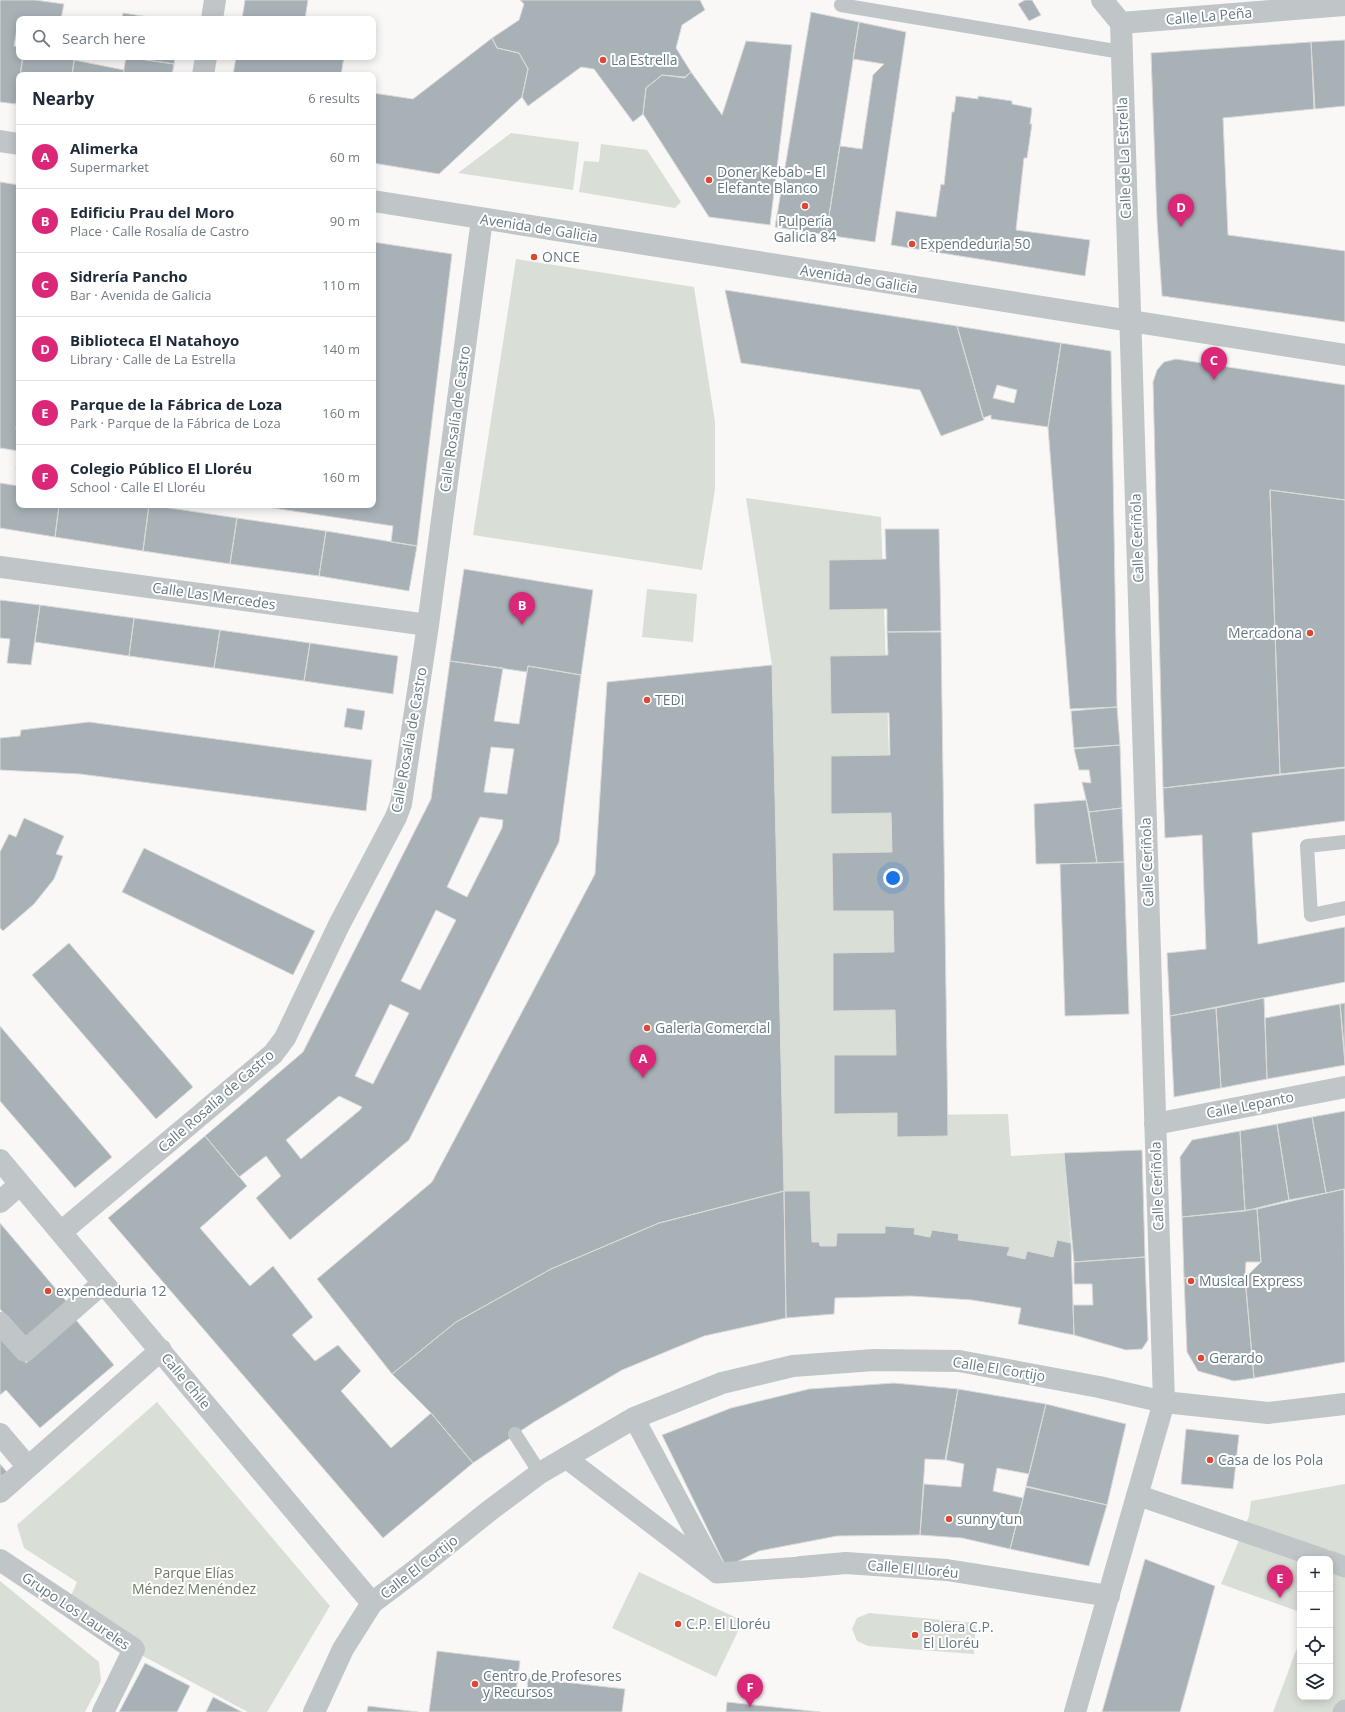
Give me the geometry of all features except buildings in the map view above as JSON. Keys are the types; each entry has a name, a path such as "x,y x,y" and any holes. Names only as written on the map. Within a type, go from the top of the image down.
{"street":[{"path":"212,16 214,0"},
{"path":"1102,0 1120,23"},
{"name":"Calle La Peña","path":"1120,23 1345,5"},
{"name":"Calle de La Estrella","path":"1120,23 1130,322"},
{"path":"204,72 206,60"},
{"path":"0,141 16,144"},
{"name":"Avenida de Galicia","path":"376,201 1345,355"},
{"name":"Calle Rosalía de Castro","path":"61,1232 273,1054 285,1038 339,925 396,817 400,804 428,625 482,219"},
{"name":"Calle Ceriñola","path":"1130,322 1164,1402"},
{"name":"Calle Las Mercedes","path":"0,567 428,625"},
{"name":"Calle Lepanto","path":"1155,1124 1345,1087"},
{"name":"Calle Chile","path":"0,1160 372,1603"},
{"path":"0,1202 20,1184"},
{"path":"0,1323 24,1351 103,1283"},
{"path":"0,1492 160,1350"},
{"name":"Calle El Cortijo","path":"314,1712 343,1649 372,1603 417,1570 489,1511 540,1473 634,1418 722,1383 793,1366 874,1360 959,1361 1099,1387 1164,1402 1268,1413 1345,1404"},
{"path":"1075,1712 1164,1402"},
{"path":"634,1418 717,1573"},
{"path":"0,1434 28,1467"},
{"path":"566,1458 717,1573"},
{"path":"1138,1495 1314,1556"},
{"name":"Grupo Los Laureles","path":"0,1560 134,1649 103,1712"},
{"path":"1333,1562 1345,1567"},
{"name":"Calle El Lloréu","path":"717,1573 846,1563 947,1570 1109,1596"}],"lane":[{"path":"842,5 1121,52"},
{"path":"1345,842 1307,846 1311,915 1345,908"},
{"path":"516,1434 540,1473"}],"green space":[{"path":"511,133 579,142 573,190 458,173"},
{"path":"601,144 647,150 681,202 675,208 579,192 584,161 599,162"},
{"path":"516,259 694,287 715,422 715,489 702,570 473,535"},
{"path":"746,498 881,517 901,1115 1008,1114 1011,1156 1064,1153 1071,1243 1057,1240 1053,1257 1027,1251 1025,1259 1007,1255 1009,1247 914,1234 915,1228 886,1226 885,1233 836,1246 820,1246 819,1242 812,1242 810,1191 784,1191 772,665"},
{"path":"647,589 697,594 693,642 642,637"},
{"name":"Parque Elías Méndez Menéndez","path":"157,1402 330,1606 267,1712 248,1712 141,1655 71,1596 77,1582 24,1548 17,1525"},
{"path":"1345,1484 1345,1712 1273,1712 1297,1648 1297,1700 1333,1700 1333,1556 1297,1556 1297,1611 1221,1584 1249,1516 1251,1501"},
{"name":"C.P. El Lloréu","path":"639,1572 743,1621 716,1677 612,1628"},
{"path":"0,1581 99,1662 101,1681 85,1712 0,1712"},
{"name":"Bolera C.P. El Lloréu","path":"869,1613 976,1623 974,1654 868,1646 857,1641 852,1629 857,1618"}],"place":[{"name":"La Estrella","path":"603,60"},
{"name":"Doner Kebab - El Elefante Blanco","path":"709,180"},
{"name":"Pulpería Galicia 84","path":"805,206"},
{"name":"Biblioteca El Natahoyo","path":"1181,227"},
{"name":"Expendeduria 50","path":"912,244"},
{"name":"ONCE","path":"534,257"},
{"name":"Sidrería Pancho","path":"1214,380"},
{"name":"Edificiu Prau del Moro","path":"522,625"},
{"name":"Mercadona","path":"1310,633"},
{"name":"TEDi","path":"647,700"},
{"name":"Galeria Comercial","path":"647,1028"},
{"name":"Alimerka","path":"643,1078"},
{"name":"Musical Express","path":"1191,1281"},
{"name":"expendeduria 12","path":"48,1291"},
{"name":"Gerardo","path":"1201,1358"},
{"name":"Casa de los Pola","path":"1210,1460"},
{"name":"sunny tun","path":"949,1519"},
{"name":"Parque de la Fábrica de Loza","path":"1280,1598"},
{"name":"C.P. El Lloréu","path":"678,1624"},
{"name":"Bolera C.P. El Lloréu","path":"915,1635"},
{"name":"Centro de Profesores y Recursos","path":"475,1684"},
{"name":"Colegio Público El Lloréu","path":"750,1707"}]}
